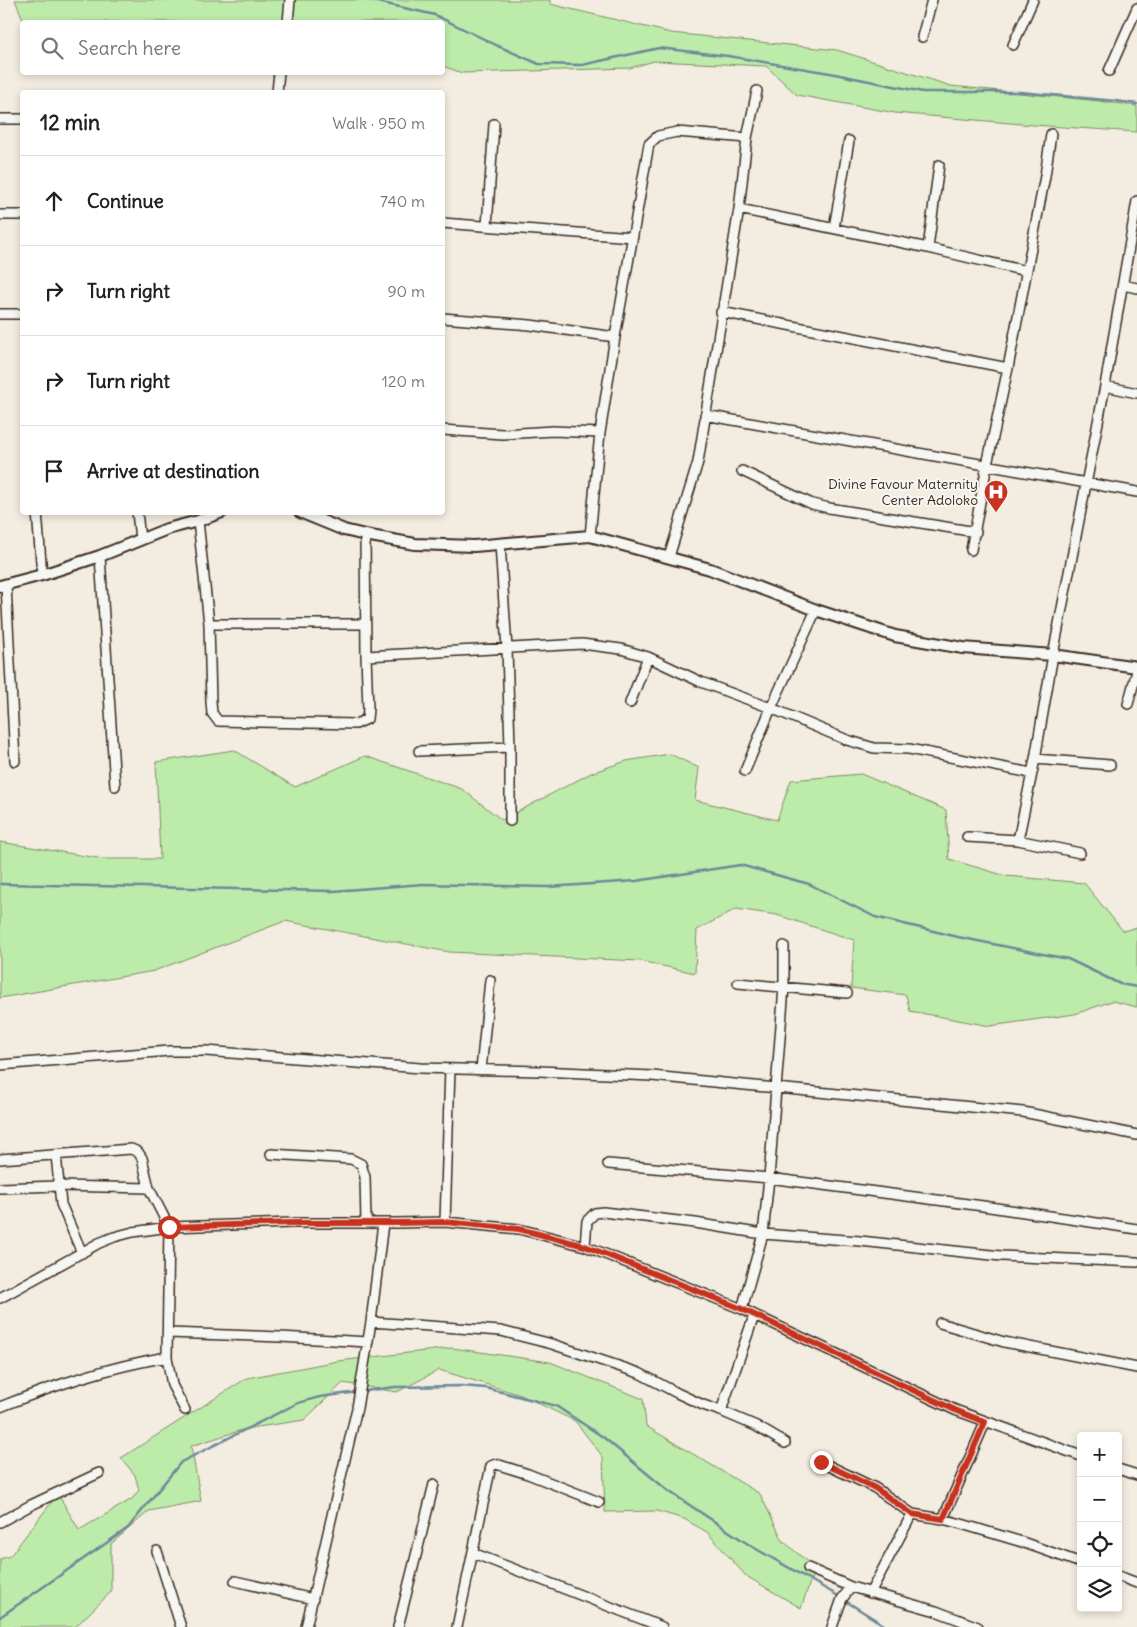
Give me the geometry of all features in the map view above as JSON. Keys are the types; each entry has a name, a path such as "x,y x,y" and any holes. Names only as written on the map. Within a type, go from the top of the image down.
{"street":[{"path":"288,20 290,0"},
{"path":"922,37 932,0"},
{"path":"1014,45 1033,0"},
{"path":"1109,71 1137,8"},
{"path":"277,90 279,75"},
{"path":"669,557 698,462 739,209 747,138 757,91"},
{"path":"0,119 20,120"},
{"path":"487,226 494,124"},
{"path":"590,536 600,433 614,337 649,144 658,136 677,132 747,138"},
{"path":"971,550 1045,176 1051,134"},
{"path":"834,228 849,141"},
{"path":"928,248 939,165"},
{"path":"1018,840 1035,759 1137,201"},
{"path":"739,209 928,248 1026,271"},
{"path":"0,215 20,215"},
{"path":"445,222 632,237"},
{"path":"1123,285 1137,288"},
{"path":"721,312 1008,368"},
{"path":"0,314 20,314"},
{"path":"445,318 530,325 614,337"},
{"path":"1104,386 1137,393"},
{"path":"705,415 1137,492"},
{"path":"445,430 503,434 554,431 600,433"},
{"path":"742,472 812,504 976,532"},
{"path":"37,515 42,575"},
{"path":"137,515 140,539"},
{"path":"15,761 3,586 100,556 167,529 214,515"},
{"path":"307,515 344,530 415,544 474,546 590,536 710,569 816,610 895,636 963,648 1053,655 1137,667"},
{"path":"198,521 209,624 212,713 218,721 356,724 367,719 365,535"},
{"path":"500,544 507,649 510,821"},
{"path":"100,556 116,786"},
{"path":"745,771 816,610"},
{"path":"209,624 365,624"},
{"path":"366,656 582,644 621,648 648,657 701,682 772,708 846,740 874,748 909,749 1032,773"},
{"path":"630,703 648,657"},
{"path":"1128,704 1137,671"},
{"path":"419,751 510,747"},
{"path":"1035,759 1110,765"},
{"path":"967,837 1018,840 1080,854"},
{"path":"742,1309 763,1234 784,987 784,946"},
{"path":"481,1070 490,980"},
{"path":"738,983 847,993"},
{"path":"0,1065 160,1052 206,1051 450,1069 652,1076 1023,1112 1137,1135"},
{"path":"445,1222 450,1069"},
{"path":"0,1159 131,1149 138,1152 142,1158 149,1188 169,1227 167,1358 172,1385 185,1410"},
{"path":"271,1154 351,1159 361,1164 365,1177 366,1223"},
{"path":"56,1155 61,1204 82,1253"},
{"path":"608,1164 769,1178 983,1206 1137,1229"},
{"path":"0,1188 58,1186 149,1188"},
{"path":"585,1246 587,1221 595,1213 603,1212 695,1223 763,1234 870,1242 1001,1256 1137,1262"},
{"path":"0,1298 114,1237 133,1232 169,1227 292,1223 445,1222 519,1229 585,1246 742,1309 955,1410 1077,1455"},
{"path":"306,1627 359,1397 372,1322 383,1223"},
{"path":"721,1411 754,1316"},
{"path":"372,1322 484,1330 524,1336 639,1373 703,1405 756,1426 785,1443"},
{"path":"940,1323 1004,1342 1137,1368"},
{"path":"168,1333 368,1342"},
{"path":"0,1407 55,1385 133,1363 167,1358"},
{"path":"943,1519 985,1422"},
{"path":"821,1462 875,1488 912,1514 943,1519 1022,1542 1077,1562"},
{"path":"457,1627 491,1466 496,1464 528,1474 599,1502"},
{"path":"1122,1470 1137,1475"},
{"path":"0,1522 99,1473"},
{"path":"398,1627 434,1484"},
{"path":"870,1593 912,1514"},
{"path":"157,1551 181,1627"},
{"path":"473,1553 662,1627"},
{"path":"808,1568 850,1589 936,1611 978,1627"},
{"path":"1122,1577 1137,1583"},
{"path":"235,1581 313,1599"},
{"path":"832,1627 842,1599 850,1589"}],"green space":[{"path":"15,0 550,0 550,4 671,33 837,50 951,86 1137,106 1137,132 895,113 797,95 766,66 654,61 630,68 462,73 445,67 445,20 23,20"},
{"path":"234,750 295,787 365,756 462,789 502,820 591,773 626,761 670,754 699,768 695,800 777,820 791,780 861,774 946,810 949,859 1006,876 1084,883 1123,931 1137,927 1137,1007 1112,1001 1075,1014 990,1026 910,1011 906,995 851,988 854,940 777,915 736,909 697,930 695,973 640,961 449,952 285,921 154,971 0,998 0,842 104,859 160,859 156,762"},
{"path":"452,1348 550,1362 643,1399 646,1426 760,1494 783,1541 815,1568 801,1608 746,1576 707,1532 684,1519 657,1511 605,1512 603,1457 575,1421 521,1395 439,1370 397,1392 343,1383 304,1420 245,1429 191,1446 201,1501 149,1511 111,1544 111,1592 75,1627 0,1627 0,1559 10,1556 58,1494 79,1530 132,1499 139,1490 135,1475 121,1458 247,1378 338,1361"}],"waterway":[{"path":"369,0 435,15 539,64 582,65 659,48 728,56 830,73 923,92 1020,92 1137,104"},
{"path":"0,884 333,891 423,884 548,887 636,881 740,865 809,884 875,917 958,937 1068,959 1120,984 1137,987"},
{"path":"0,1617 128,1528 181,1462 298,1403 320,1397 395,1387 462,1386 486,1388 556,1406 603,1437 667,1490 751,1546 840,1597"},
{"path":"844,1600 887,1627"}],"place":[{"name":"Divine Favour Maternity Center Adoloko","path":"996,513"}],"route":[{"path":"169,1227 292,1223 445,1222 519,1229 585,1246 742,1309 955,1410 985,1422 943,1519 912,1514 875,1488 821,1462"}]}
